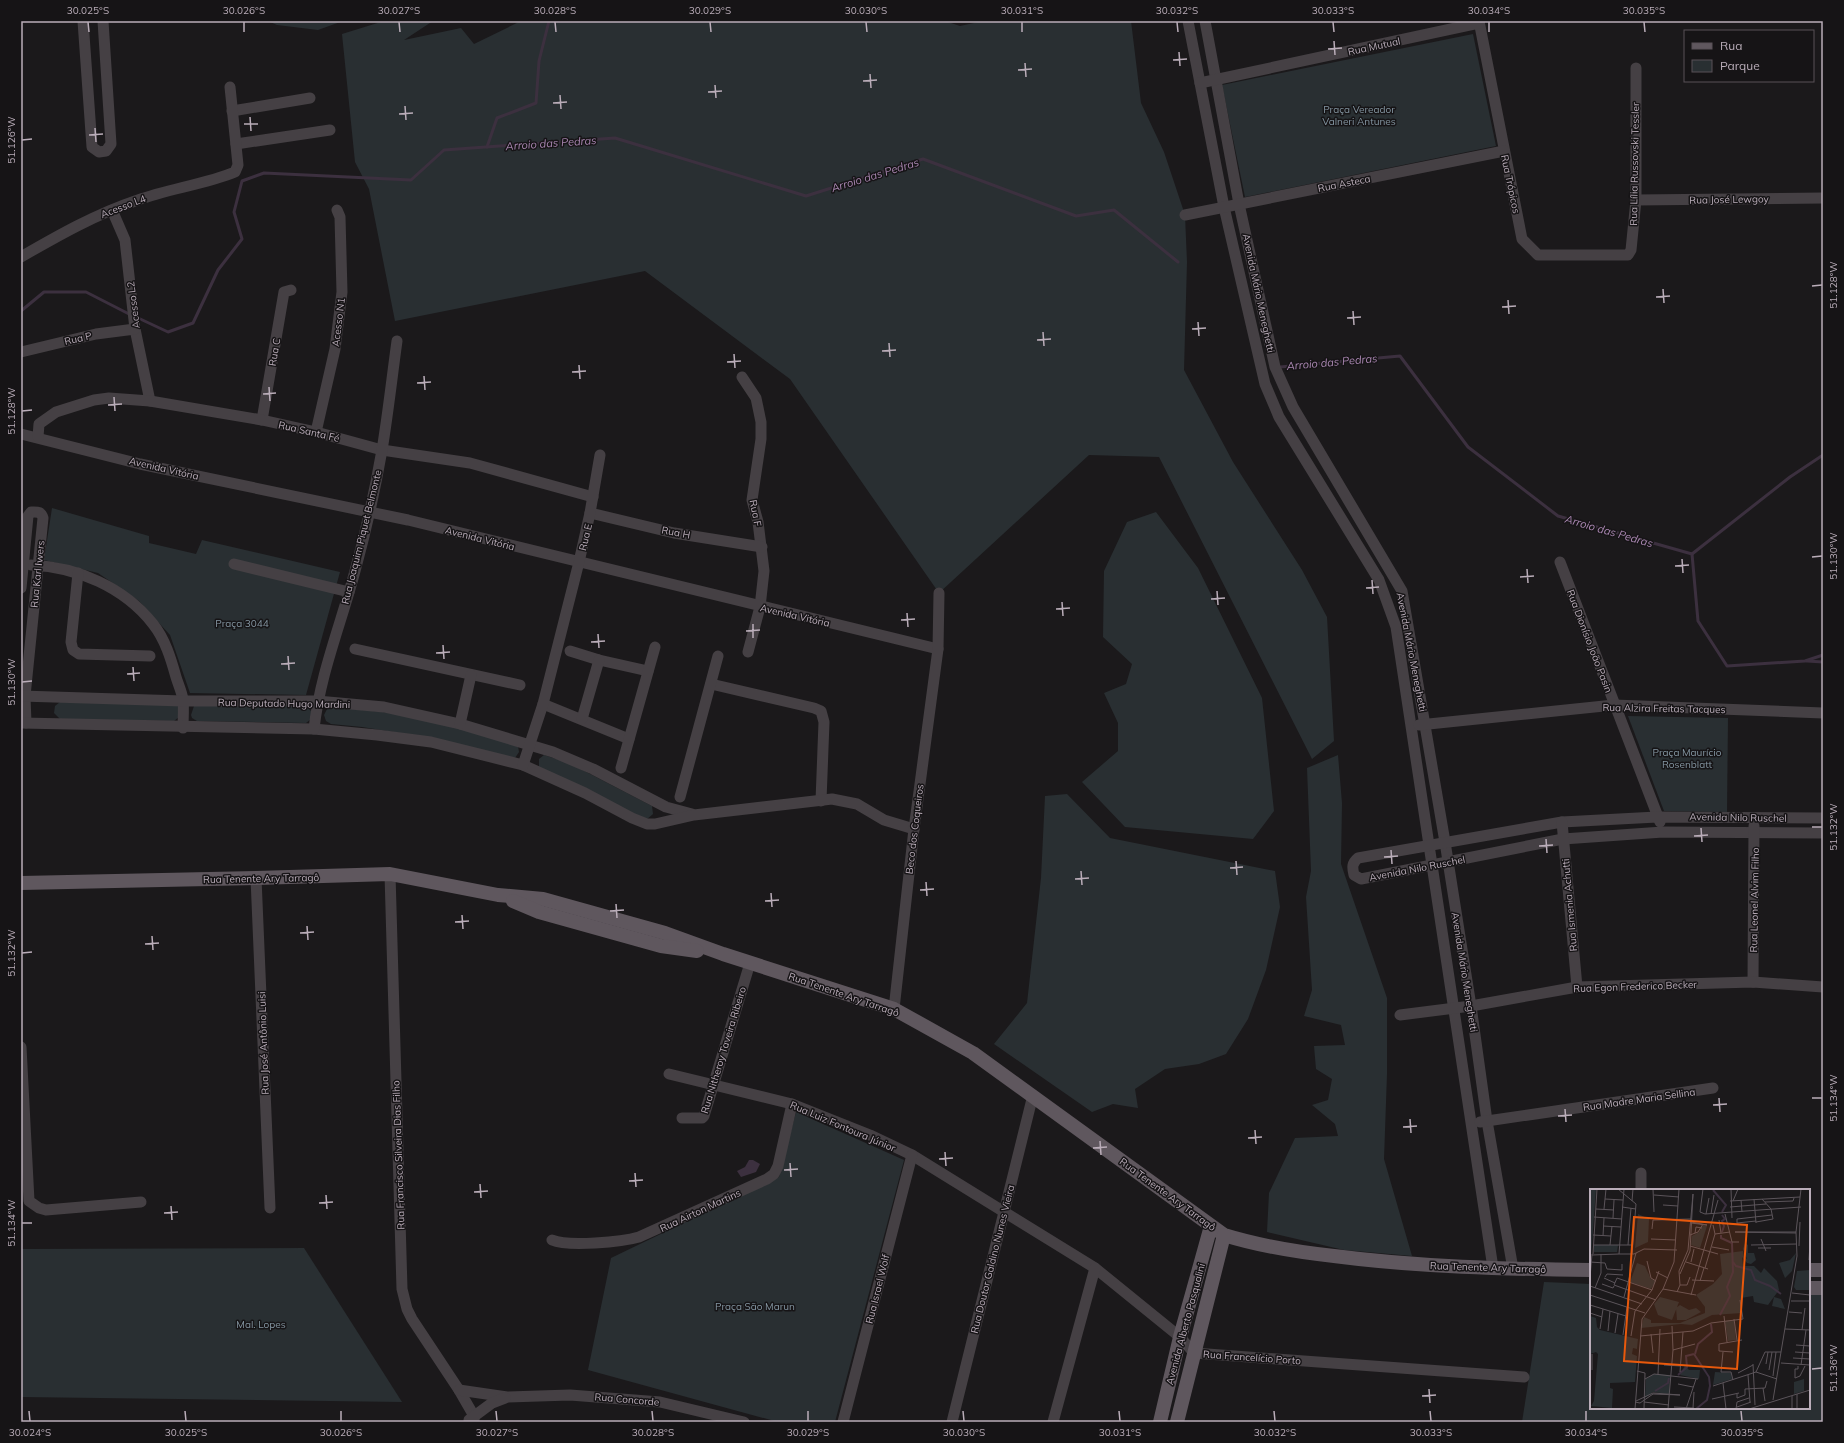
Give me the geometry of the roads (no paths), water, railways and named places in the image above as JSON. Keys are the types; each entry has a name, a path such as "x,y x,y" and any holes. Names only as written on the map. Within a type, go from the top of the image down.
{"main road":[{"name":"Rua Tenente Ary Tarragô","path":"21,883 390,874 498,895 543,900 665,933 750,963 894,1008 973,1053 1033,1095 1224,1235 1286,1250 1371,1261 1513,1269 1590,1270"},
{"name":"Avenida Alberto Pasqualini","path":"1160,1422 1180,1337 1211,1226"},
{"name":"Avenida Alberto Pasqualini","path":"1177,1422 1224,1235"},
{"path":"1810,1270 1823,1270"},
{"path":"1810,1288 1823,1288"}],"street":[{"path":"83,21 92,147 99,152 108,150 111,144 103,21"},
{"name":"Avenida Mário Meneghetti","path":"1188,21 1224,208 1265,384 1279,418 1379,580 1396,627 1492,1268"},
{"name":"Avenida Mário Meneghetti","path":"1205,21 1239,204 1275,367 1292,407 1402,591 1426,724 1471,1006 1487,1121 1513,1269"},
{"name":"Rua Mutual","path":"1200,83 1479,22"},
{"name":"Rua Trópicos","path":"1479,22 1522,239 1538,255 1625,255"},
{"name":"Rua Lília Russovski Tessler","path":"1625,255 1628,255 1631,250 1636,200 1636,68"},
{"path":"230,87 236,144 330,130"},
{"path":"232,111 310,98"},
{"name":"Acesso L4","path":"21,257 80,223 112,210 138,200 232,173 238,168 236,144"},
{"name":"Rua Asteca","path":"1185,215 1504,151"},
{"name":"Rua José Lewgoy","path":"1636,200 1823,198"},
{"name":"Acesso L2","path":"112,210 125,240 136,329 150,401"},
{"name":"Acesso N1","path":"316,432 335,349 342,292 340,217 337,210"},
{"name":"Rua C","path":"262,420 284,292 291,290"},
{"name":"Rua P","path":"21,352 106,332 136,329"},
{"name":"Rua Joaquim Piquet Belmonte","path":"314,729 317,701 332,643 349,592 369,513 382,450 397,341"},
{"name":"Rua F","path":"742,377 756,398 761,422 761,438 752,500 758,522 764,571 760,607 748,652"},
{"path":"1265,384 1280,378"},
{"name":"Rua Santa Fé","path":"38,437 39,424 56,412 73,405 109,398 150,401 262,420 316,432 382,450 470,463 593,497"},
{"name":"Avenida Vitória","path":"21,434 38,437 140,464 415,522 938,649"},
{"name":"Rua E","path":"523,765 543,704 563,619 579,562 590,513 600,455"},
{"path":"1325,492 1338,485"},
{"name":"Rua Karl Iwers","path":"21,588 28,516 31,512 38,512 43,518 23,696 23,723"},
{"name":"Rua H","path":"590,513 674,533 762,547"},
{"name":"Rua Dionísio João Pasin","path":"1560,562 1663,832"},
{"path":"23,564 38,565 78,573 104,584 131,602 153,624 163,641 171,660 183,701 183,728"},
{"path":"234,564 349,592"},
{"path":"78,573 71,642 73,650 80,654 150,656"},
{"path":"1384,596 1402,591"},
{"name":"Beco dos Coqueiros","path":"894,1008 914,829 938,649 939,593"},
{"path":"621,768 655,647"},
{"path":"355,648 471,675 520,684"},
{"path":"570,651 598,660 648,671"},
{"path":"680,797 718,656"},
{"path":"582,719 598,660"},
{"path":"460,724 471,675"},
{"path":"710,684 814,708 821,711 824,722 821,801"},
{"name":"Rua Deputado Hugo Mardini","path":"23,696 183,701 317,701 384,706 460,724 553,752 593,769 666,807 694,814"},
{"path":"543,704 629,739"},
{"name":"Rua Alzira Freitas Tacques","path":"1411,726 1614,705 1823,713"},
{"path":"23,723 183,728 314,729 377,735 430,742 523,765 585,793 636,820 651,824 660,815 657,803"},
{"name":"Rua Deputado Hugo Mardini","path":"651,824 694,814 832,800 857,804 884,820 914,829"},
{"name":"Avenida Nilo Ruschel","path":"1823,818 1658,817 1562,822 1358,858 1354,862 1352,868 1354,875 1362,879 1563,839 1663,832 1823,833"},
{"name":"Rua Leonel Alvim Filho","path":"1753,982 1754,818"},
{"name":"Rua Ismenia Achutti","path":"1562,822 1577,987"},
{"name":"Rua Francisco Silveira Dias Filho","path":"390,874 402,1289 407,1309 412,1319 432,1352 459,1390 472,1420"},
{"name":"Rua José Antônio Luisi","path":"256,878 270,1208"},
{"name":"Rua Nitheroy Taveira Ribeiro","path":"682,1118 703,1117 750,963"},
{"name":"Rua Egon Frederico Becker","path":"1400,1015 1471,1006 1577,987 1753,982 1823,987"},
{"path":"21,1047 29,1201 39,1208 46,1210 141,1202"},
{"name":"Rua Luiz Fontoura Júnior","path":"669,1074 792,1104 870,1135 912,1155 1004,1211"},
{"name":"Rua Madre Maria Sellina","path":"1470,1123 1713,1088"},
{"name":"Rua Doutor Galdino Nunes Vieira","path":"952,1422 1033,1095"},
{"name":"Rua Airton Martins","path":"552,1240 563,1243 627,1240 639,1237 767,1179 774,1174 778,1166 792,1104"},
{"name":"Rua Israel Wolf","path":"843,1422 912,1155"},
{"path":"1641,1173 1641,1189"},
{"name":"Rua Francelício Porto","path":"1004,1211 1095,1268 1180,1337 1194,1353 1524,1377"},
{"path":"1053,1422 1095,1268"},
{"name":"Rua Concorde","path":"459,1390 507,1397 570,1395 660,1402 744,1422"},
{"name":"Rua Concorde","path":"472,1420 492,1403 507,1397"}],"waterway":[{"path":"487,147 497,118 536,103 539,61 549,21"},
{"name":"Arroio das Pedras","path":"136,317 168,332 193,323 218,270 242,239 234,212 242,181 264,173 411,180 444,150 615,138 806,196 923,159 1076,216 1114,210 1178,262"},
{"name":"Arroio das Pedras","path":"21,311 44,292 86,292 131,315"},
{"name":"Arroio das Pedras","path":"1280,367 1400,356 1468,447 1558,516 1692,554"},
{"path":"1692,554 1790,477 1823,455"},
{"name":"Arroio das Pedras","path":"1692,554 1698,621 1727,666 1805,661 1823,655"},
{"name":"Arroio das Pedras","path":"1807,661 1823,662"}],"park label":[{"name":"Praça Vereador Valneri Antunes","path":"1359,114"},
{"name":"Praça 3044","path":"242,623"},
{"name":"Praça Maurício Rosenblatt","path":"1687,758"},
{"name":"Praça São Marun","path":"755,1306"},
{"name":"Mal. Lopes","path":"261,1324"}]}
